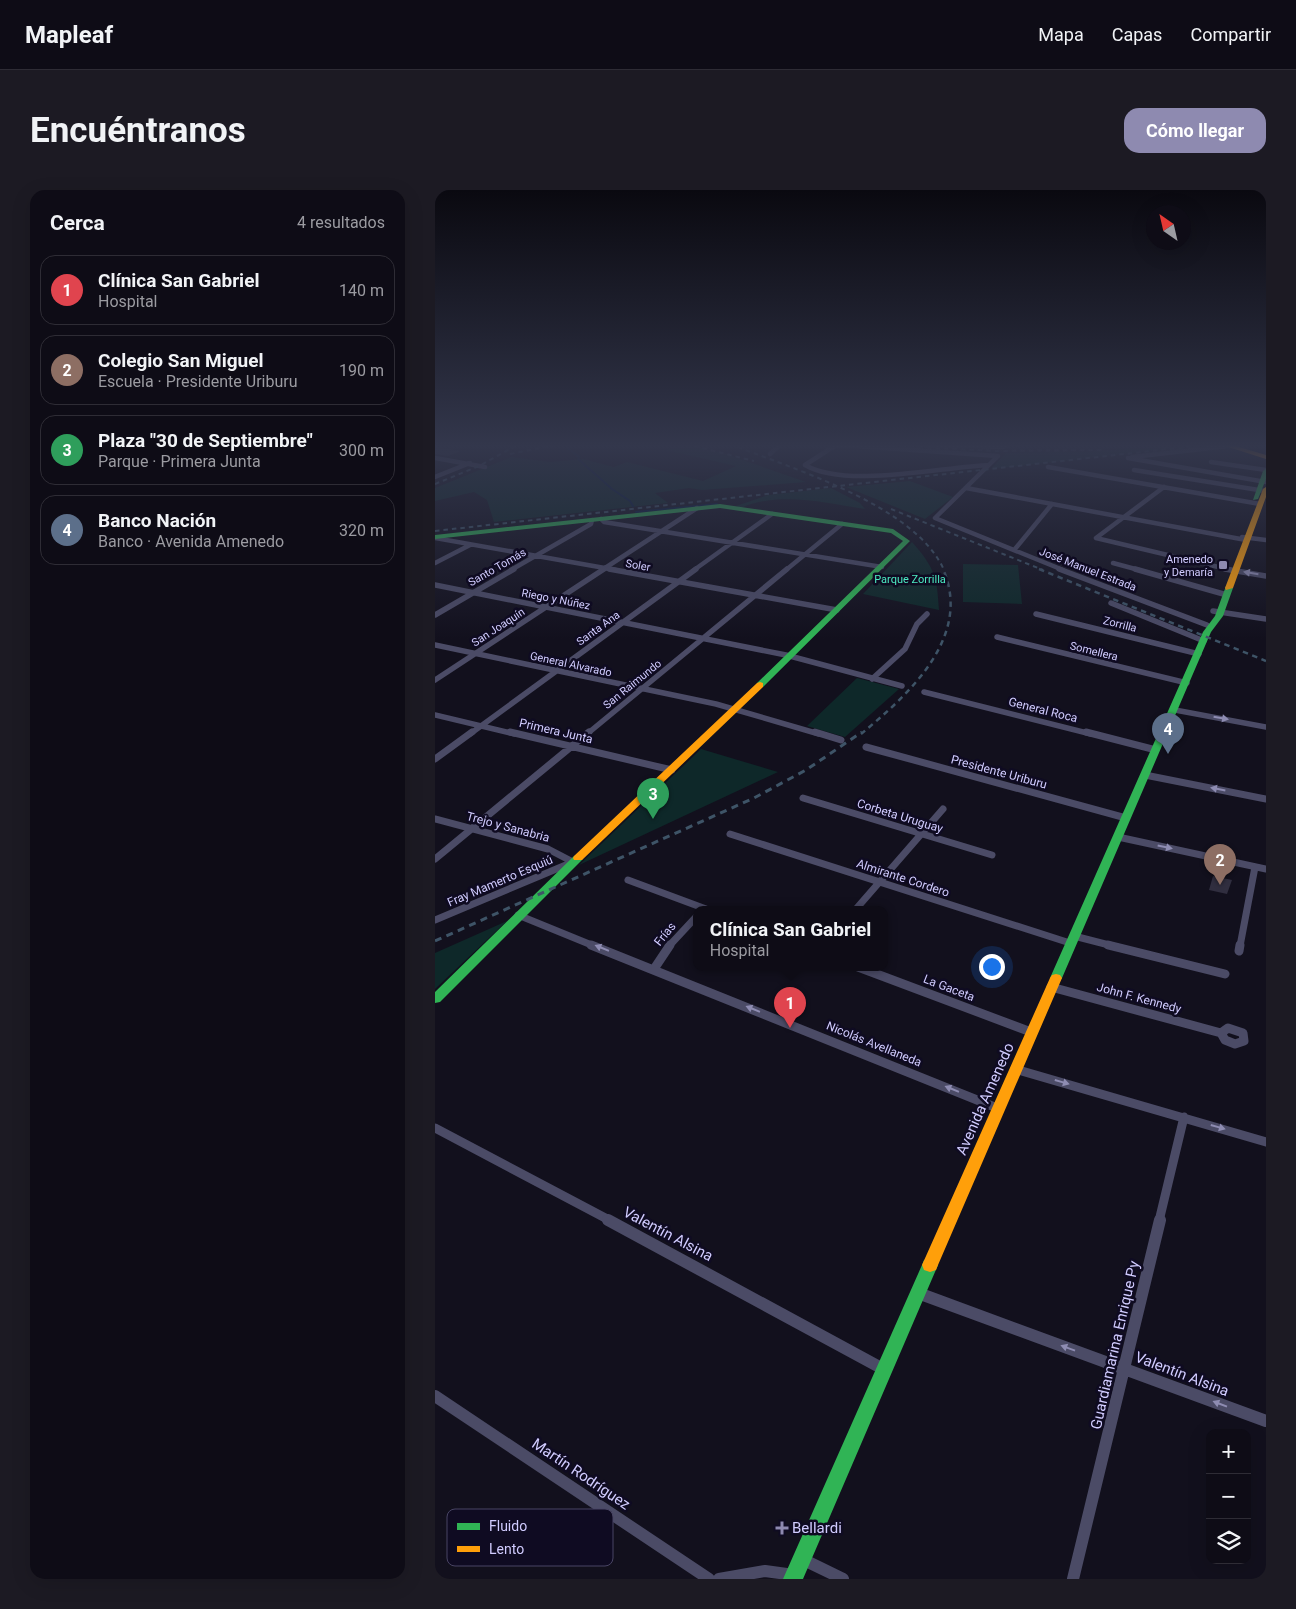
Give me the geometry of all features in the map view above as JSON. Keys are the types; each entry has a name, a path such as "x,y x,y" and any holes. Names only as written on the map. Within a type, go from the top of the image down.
{"street":[{"path":"435,537 690,509"},
{"name":"San Joaquín","path":"435,680 696,509"},
{"path":"438,995 573,862 791,656 907,541 896,532 738,509"},
{"name":"José Manuel Estrada","path":"944,509 935,518 1015,549 1022,555 1206,633"},
{"path":"1015,549 1048,509"},
{"path":"1078,509 1243,538 1266,540"},
{"path":"1135,509 1096,538 1232,570 1266,576"},
{"name":"Avenida Amenedo","path":"794,1577 997,1108 1187,683 1206,633 1212,628 1255,509"},
{"name":"Santa Ana","path":"435,759 772,514"},
{"path":"597,520 882,567"},
{"name":"Santo Tomás","path":"435,615 597,520"},
{"name":"San Raimundo","path":"435,859 842,524"},
{"name":"Soler","path":"435,537 470,545 837,610"},
{"path":"435,563 470,545"},
{"path":"1113,563 1223,594"},
{"name":"Riego y Núñez","path":"435,586 791,656"},
{"path":"1111,603 1206,633"},
{"path":"1217,612 1266,619"},
{"path":"872,678 905,649 917,624 927,614"},
{"name":"Zorrilla","path":"1036,614 1199,654"},
{"name":"Somellera","path":"997,637 1187,683"},
{"name":"General Alvarado","path":"435,644 733,709"},
{"path":"791,656 902,686"},
{"name":"General Roca","path":"924,692 1157,750"},
{"path":"733,709 841,740"},
{"path":"1175,710 1266,726"},
{"name":"Primera Junta","path":"435,715 672,770"},
{"name":"Presidente Uriburu","path":"866,747 1126,818"},
{"path":"1145,775 1266,798"},
{"name":"Corbeta Uruguay","path":"803,798 991,855"},
{"path":"859,906 943,809"},
{"name":"Trejo y Sanabria","path":"435,820 548,849 573,862"},
{"name":"Almirante Cordero","path":"730,834 879,883 1072,940 1225,974"},
{"path":"1118,837 1266,869"},
{"name":"Fray Mamerto Esquiú","path":"435,920 573,862"},
{"path":"1239,951 1255,867"},
{"path":"628,880 698,906"},
{"name":"Nicolás Avellaneda","path":"518,915 654,968 997,1108"},
{"name":"Frías","path":"654,968 672,941 693,920"},
{"name":"La Gaceta","path":"869,971 1031,1032"},
{"name":"John F. Kennedy","path":"1051,987 1221,1033"},
{"path":"1015,1069 1266,1142"},
{"name":"Guardiamarina Enrique Py","path":"1073,1579 1184,1117"},
{"name":"Valentín Alsina","path":"435,1128 795,1319 885,1370"},
{"name":"Valentín Alsina","path":"917,1293 1266,1421"},
{"name":"Martín Rodríguez","path":"435,1396 604,1509"},
{"name":"Martín Rodríguez","path":"613,1515 709,1579"},
{"path":"801,1559 843,1579"},
{"path":"719,1579 765,1571 794,1577"}],"green space":[{"path":"490,509 615,509 494,522"},
{"path":"900,509 938,509 925,519"},
{"name":"Parque Zorrilla","path":"912,542 926,559 933,573 936,581 939,610 863,594"},
{"path":"963,564 1018,565 1022,604 963,602"},
{"path":"857,678 899,689 845,737 807,726"},
{"path":"701,749 778,772 579,865"},
{"path":"507,921 435,989 435,953"}],"building":[{"path":"1213,876 1232,880 1227,894 1209,890"}],"waterway":[{"path":"636,512 668,509"}],"railway":[{"path":"435,531 634,509"},
{"path":"881,509 907,526 929,547 944,570"},
{"path":"891,509 1043,570"},
{"path":"861,734 916,683 943,641 949,618 950,594 943,569"},
{"path":"1039,569 1266,661"},
{"path":"435,941 754,798 806,770 862,732"}],"traffic: fast":[{"path":"435,537 694,509"},
{"path":"740,509 893,531 907,541 760,685"},
{"path":"1056,978 1207,632 1219,616 1229,588"},
{"path":"435,999 578,858"},
{"path":"793,1579 930,1265"}],"traffic: slow":[{"path":"1229,588 1259,509"},
{"path":"578,858 760,685"},
{"path":"930,1265 1056,978"}],"place":[{"name":"Amenedo y Demaría","path":"1223,565"},
{"name":"Banco Nación","path":"1168,754"},
{"name":"Plaza \"30 de Septiembre\"","path":"653,819"},
{"name":"Colegio San Miguel","path":"1220,885"},
{"name":"Clínica San Gabriel","path":"790,1028"},
{"name":"Bellardi","path":"782,1528"}]}
